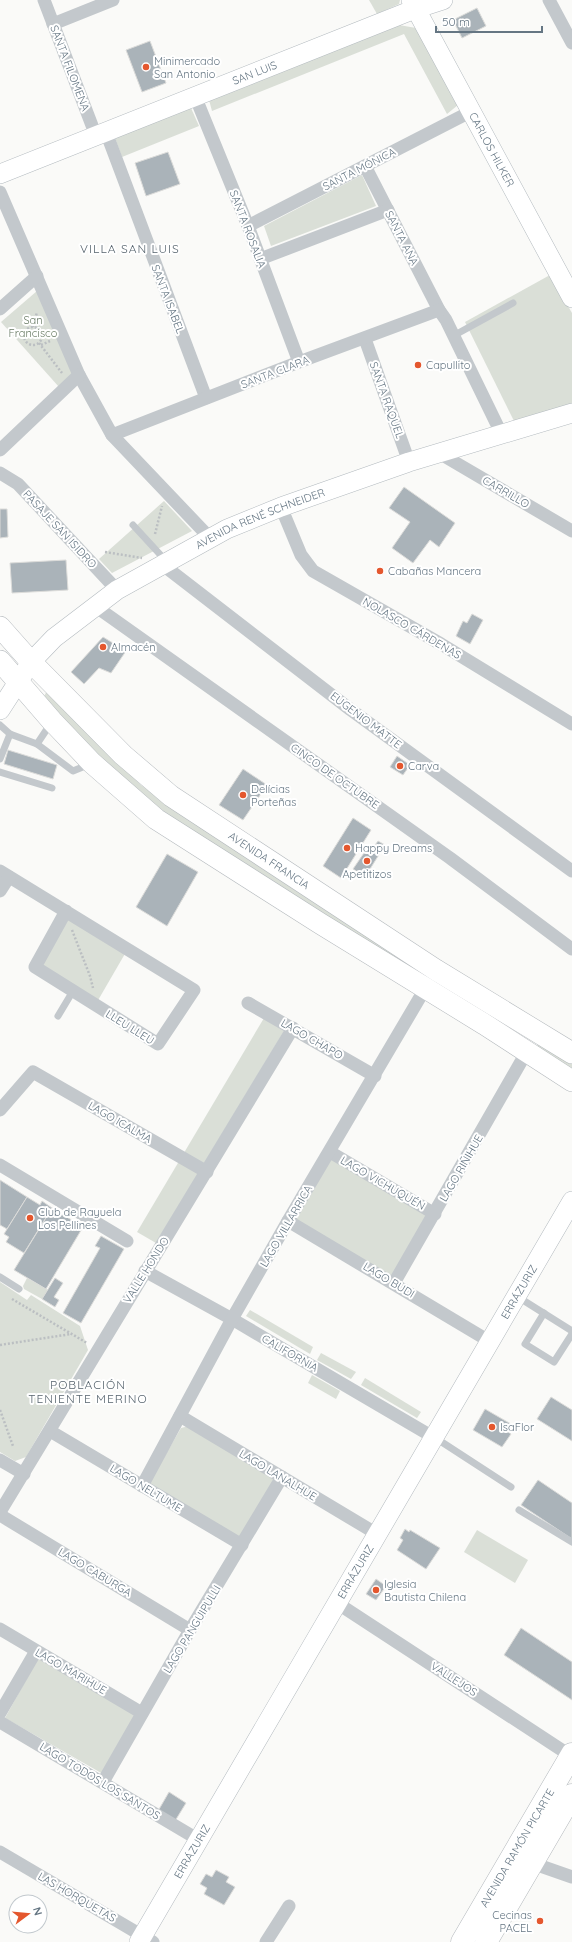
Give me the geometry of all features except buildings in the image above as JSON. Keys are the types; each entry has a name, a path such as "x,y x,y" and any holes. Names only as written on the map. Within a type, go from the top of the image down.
{"highway":[{"name":"AVENIDA RAMÓN PICARTE","path":"462,1942 572,1755"},
{"name":"AVENIDA RAMÓN PICARTE","path":"486,1942 572,1795"}],"main road":[{"name":"AVENIDA FRANCIA","path":"0,627 31,662 123,755 171,796 436,970 572,1053"},
{"path":"0,661 52,721 92,763 156,819 484,1024 526,1053 572,1081"},
{"path":"484,1024 500,1022 544,1037"}],"street":[{"name":"SANTA FILOMENA","path":"44,0 101,134"},
{"path":"53,24 114,0"},
{"name":"SAN LUIS","path":"0,174 195,96 413,4 443,0"},
{"path":"549,0 572,43"},
{"name":"CARLOS HILKER","path":"413,4 470,112 572,298"},
{"name":"SANTA ROSALIA","path":"195,96 248,226 299,362"},
{"name":"SANTA MÓNICA","path":"248,226 470,112"},
{"name":"SANTA ISABEL","path":"101,134 206,398"},
{"name":"SANTA ANA","path":"365,166 453,336 501,433"},
{"path":"0,192 37,276 75,379 112,435 210,538"},
{"path":"260,258 388,210"},
{"path":"0,309 37,276"},
{"name":"SANTA CLARA","path":"112,435 299,362 439,310"},
{"name":"SANTA RAQUEL","path":"364,339 409,462"},
{"path":"0,450 75,379"},
{"name":"AVENIDA RENÉ SCHNEIDER","path":"0,710 31,662 44,647 95,606 117,590 226,529 281,506 409,462 501,433 572,414"},
{"name":"CARRILLO","path":"439,453 572,531"},
{"name":"PASAJE SAN ISIDRO","path":"0,473 18,484 117,590"},
{"name":"NOLASCO CÁRDENAS","path":"281,506 301,555 313,571 441,644 572,724"},
{"name":"EUGENIO MATTE","path":"165,563 351,710 572,871"},
{"name":"CINCO DE OCTUBRE","path":"95,606 450,858 572,949"},
{"path":"0,891 4,874"},
{"name":"LLEU LLEU","path":"4,874 66,911 194,990 158,1044 35,967 66,911"},
{"name":"LAGO VILLARRICA","path":"142,1486 232,1319 288,1220 375,1076 436,970"},
{"name":"LAGO CHAPO","path":"248,1003 375,1076"},
{"name":"VALLE HONDO","path":"0,1513 293,1028"},
{"name":"LAGO RIÑIHUE","path":"394,1283 435,1214 526,1053"},
{"name":"LAGO ICALMA","path":"0,1110 33,1072 206,1172"},
{"name":"LAGO VICHUQUÉN","path":"330,1152 435,1214"},
{"path":"0,1165 127,1241"},
{"name":"ERRÁZURIZ","path":"145,1940 199,1840 572,1201"},
{"name":"LAGO BUDI","path":"288,1220 489,1341"},
{"name":"CALIFORNIA","path":"145,1271 232,1319 433,1437"},
{"name":"LAGO LANALHUE","path":"180,1416 377,1534"},
{"name":"LAGO NELTUME","path":"50,1431 242,1545"},
{"path":"0,1460 24,1474"},
{"name":"LAGO PANGUIPULLI","path":"103,1782 190,1630 282,1477"},
{"name":"LAGO CABURGA","path":"0,1513 190,1630"},
{"name":"VALLEJOS","path":"337,1603 572,1755"},
{"name":"LAGO MARIHUE","path":"0,1629 142,1712"},
{"path":"0,1713 36,1651"},
{"name":"LAGO TODOS LOS SANTOS","path":"0,1722 199,1840"},
{"name":"LAS HORQUETAS","path":"0,1852 145,1940"},
{"path":"532,1863 572,1877"},
{"path":"266,1942 289,1906"}],"lane":[{"path":"453,336 513,303"},
{"path":"133,525 165,563"},
{"path":"37,744 52,721"},
{"path":"0,725 10,734 37,744 73,771 92,763"},
{"path":"0,759 10,734"},
{"path":"0,772 52,788"},
{"path":"58,1016 73,991"},
{"path":"0,1277 20,1289"},
{"path":"516,1296 572,1331"},
{"path":"544,1313 525,1344 554,1362 572,1334"},
{"path":"433,1437 511,1487"},
{"path":"519,1510 572,1542"}],"path":[{"path":"33,327 41,332 42,338 39,343 34,346 25,343 23,337 25,331 33,327"},
{"path":"39,343 75,379"},
{"path":"152,546 162,504"},
{"path":"105,552 144,558"},
{"path":"66,911 74,938 90,976 96,1005"},
{"path":"6,1295 98,1349"},
{"path":"0,1345 72,1333"},
{"path":"0,1410 13,1446"}],"green space":[{"path":"369,0 400,0 399,4 377,14"},
{"path":"399,25 416,28 458,105 447,114 404,34 212,111 209,100"},
{"path":"191,108 199,126 122,157 115,138"},
{"path":"362,175 376,206 271,246 264,226"},
{"path":"550,275 572,313 572,404 514,421 465,322"},
{"name":"San Francisco","path":"37,291 75,372 59,387 1,322"},
{"path":"164,501 192,531 112,573 99,559"},
{"path":"47,691 141,785 172,808 420,967 419,972 413,972 168,818 133,791 43,698"},
{"path":"68,917 126,952 97,1002 42,966"},
{"path":"264,1018 284,1031 156,1243 137,1232"},
{"path":"540,1041 572,1060 572,1070 536,1048"},
{"path":"331,1158 430,1217 393,1278 294,1219"},
{"path":"27,1278 48,1290 42,1299 24,1289 23,1286"},
{"path":"0,1282 27,1300 31,1295 80,1326 88,1350 26,1457 15,1461 0,1452"},
{"path":"250,1310 313,1347 310,1354 246,1316"},
{"path":"321,1353 356,1372 351,1379 317,1360"},
{"path":"312,1375 340,1391 336,1399 308,1383"},
{"path":"365,1378 421,1412 417,1418 361,1385"},
{"path":"189,1426 276,1478 240,1540 148,1485 181,1428"},
{"path":"477,1530 528,1560 515,1583 464,1552"},
{"path":"38,1658 135,1715 103,1774 5,1718"}],"place":[{"name":"Minimercado San Antonio","path":"146,67"},
{"name":"Capullito","path":"418,365"},
{"name":"Cabañas Mancera","path":"380,571"},
{"name":"Almacén","path":"103,647"},
{"name":"Carva","path":"400,766"},
{"name":"Delícias Porteñas","path":"243,795"},
{"name":"Happy Dreams","path":"347,848"},
{"name":"Apetitizos","path":"367,861"},
{"name":"Club de Rayuela Los Pellines","path":"30,1218"},
{"name":"IsaFlor","path":"492,1427"},
{"name":"Iglesia Bautista Chilena","path":"376,1590"},
{"name":"Cecinas PACEL","path":"540,1921"}],"district":[{"name":"VILLA SAN LUIS","path":"130,248"},
{"name":"POBLACIÓN TENIENTE MERINO","path":"88,1391"}]}
